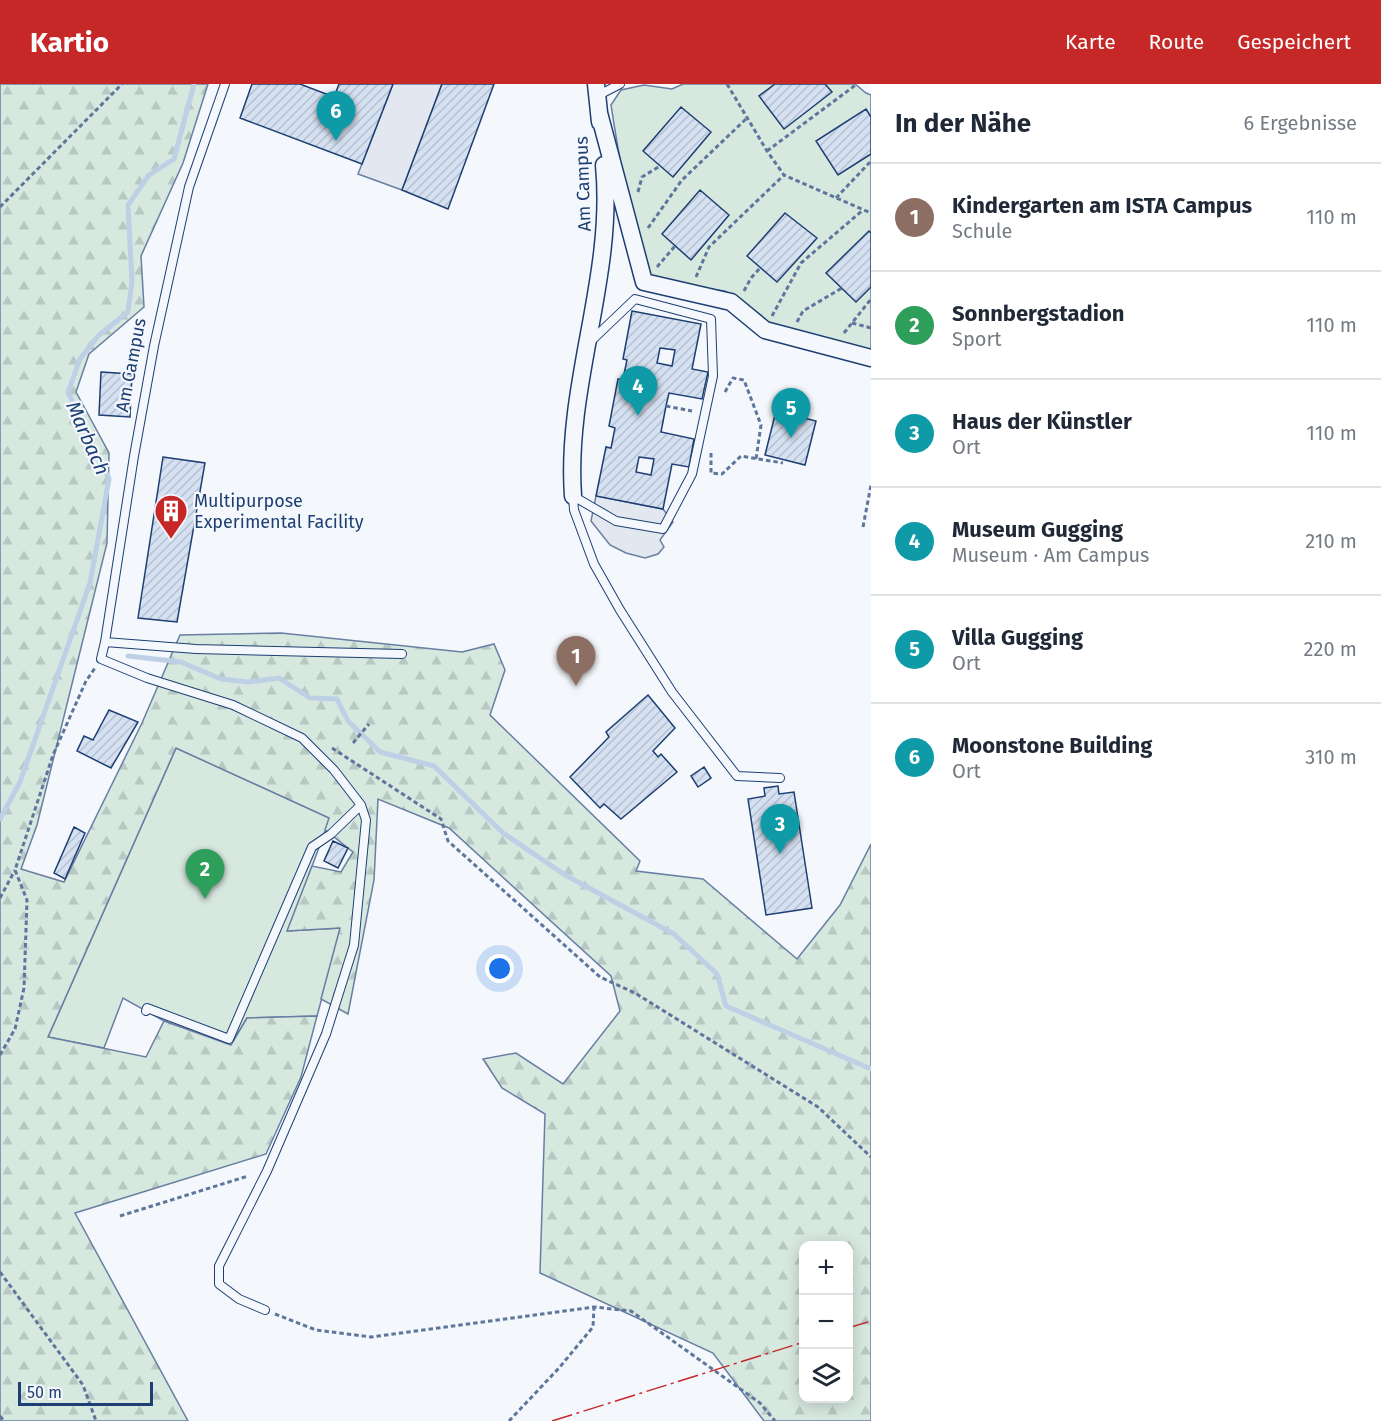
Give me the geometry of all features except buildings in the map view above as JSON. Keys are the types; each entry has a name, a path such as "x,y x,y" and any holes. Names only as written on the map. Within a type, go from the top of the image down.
{"street":[{"name":"Am Campus","path":"573,496 574,434 578,392 606,234 606,185 597,90"},
{"path":"599,113 644,282 731,302 765,330 871,358"}],"lane":[{"name":"Am Campus","path":"101,659 134,456 157,335 192,177 225,84"},
{"path":"597,90 620,84"},
{"path":"573,496 616,521 663,529 692,474 713,376 711,319 635,299 586,346"},
{"path":"573,496 574,510 594,564 620,610 683,707 737,776 780,778"},
{"path":"105,642 196,649 402,654"},
{"path":"101,659 147,678 233,705 302,738 334,770 361,805 366,820 354,945 326,1034 267,1171 219,1266 219,1284 239,1299 265,1310"},
{"path":"146,1011 147,1008 229,1039 312,847 331,834 361,805"}],"path":[{"path":"0,207 122,84"},
{"path":"727,84 784,175 871,213"},
{"path":"767,151 857,84"},
{"path":"634,247 682,180 747,118"},
{"path":"836,198 871,161"},
{"path":"690,292 709,247 784,175"},
{"path":"765,330 801,263 863,210"},
{"path":"644,282 675,246"},
{"path":"736,306 751,278 760,268"},
{"path":"788,336 803,311 842,288"},
{"path":"832,348 871,299"},
{"path":"852,323 871,328"},
{"path":"666,406 705,413 717,405 733,378 744,380 761,425 756,459"},
{"path":"711,446 711,473 722,474 741,456 783,463"},
{"path":"863,527 871,485"},
{"path":"0,898 15,870 53,755 86,681 101,659"},
{"path":"353,743 369,724"},
{"path":"329,747 441,819 448,841 600,976 636,993 818,1107 871,1157"},
{"path":"0,1056 15,1029 24,988 27,900 15,870"},
{"path":"120,1216 267,1171"},
{"path":"0,1272 83,1385 96,1421"},
{"path":"265,1310 316,1330 371,1337 594,1307 631,1311 760,1403 775,1421"},
{"path":"509,1421 559,1368 593,1327 594,1307"},
{"path":"0,1416 4,1421"}],"green space":[{"path":"0,84 208,84 183,163 141,256 144,307 89,354 76,392 109,453 107,543 37,825 21,869 64,882 142,723 180,635 281,633 462,652 494,644 505,670 490,715 640,861 636,871 703,879 797,959 840,905 871,844 871,1421 764,1421 713,1353 540,1273 545,1114 502,1088 483,1059 516,1053 563,1084 620,1011 611,976 449,828 378,799 374,880 348,1014 321,999 340,928 287,931 312,866 341,872 353,852 325,830 329,818 176,748 48,1037 146,1057 164,1021 231,1045 247,1018 317,1016 301,1077 266,1154 75,1213 188,1421 0,1421"},
{"path":"683,84 855,84 871,95 871,351 766,324 725,291 670,284 651,275 631,213 611,105 621,90 644,85 672,89"},
{"path":"176,748 330,818 288,931 341,928 317,1016 247,1018 231,1045 164,1021 123,998 104,1048 48,1037"}],"shaded area":[{"path":"393,84 442,84 402,190 358,174"},
{"path":"596,496 663,509 673,522 660,540 664,547 658,554 645,558 626,553 610,545 591,521"}],"waterway":[{"name":"Marbach","path":"0,819 20,782 90,583 109,479 68,392 80,359 98,336 128,312 132,281 128,205 149,175 174,159 194,84"},
{"path":"128,656 181,662 221,679 248,682 279,678 310,698 337,699 348,721 380,752 434,766 503,833 565,875 674,934 717,974 726,1006 871,1069"}],"power":[{"path":"853,1326 871,1321"},
{"path":"552,1421 799,1344"}],"place":[{"name":"Moonstone Building","path":"336,141"},
{"name":"Museum Gugging","path":"638,416"},
{"name":"Villa Gugging","path":"791,438"},
{"name":"Multipurpose Experimental Facility","path":"171,540"},
{"name":"Kindergarten am ISTA Campus","path":"576,686"},
{"name":"Haus der Künstler","path":"780,854"},
{"name":"Sonnbergstadion","path":"205,899"}]}
